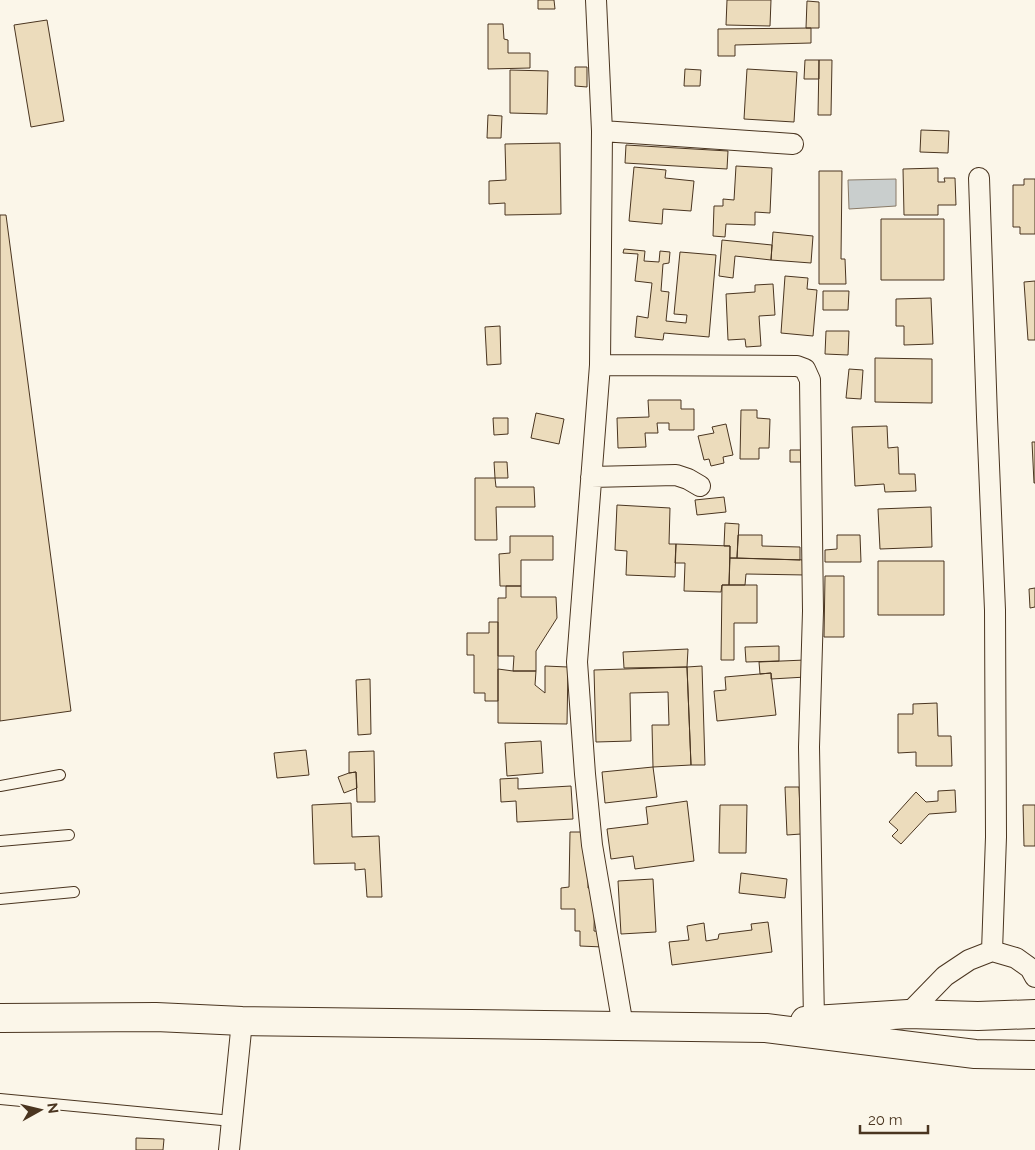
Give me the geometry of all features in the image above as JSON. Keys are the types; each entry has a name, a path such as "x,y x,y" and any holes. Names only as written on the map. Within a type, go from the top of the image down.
{"highway":[{"path":"766,1028 814,1020 908,1014 978,1016 1035,1014"},
{"path":"0,1018 156,1017 242,1021 766,1028 975,1054 1035,1055"}],"street":[{"path":"596,0 602,130 600,365 578,662 585,774 592,844 623,1026"},
{"path":"602,130 793,144"},
{"path":"980,178 995,610 996,837 992,951"},
{"path":"600,365 797,366 805,369 810,380 813,612 809,747 814,1020"},
{"path":"591,477 676,476 688,478 700,486"},
{"path":"908,1014 945,976 969,960 992,951 1016,958 1030,968 1035,977"},
{"path":"230,1150 242,1021"}],"lane":[{"path":"0,786 60,775"},
{"path":"0,841 69,835"},
{"path":"0,899 74,892"},
{"path":"0,1099 232,1122"}],"shaded area":[{"path":"896,179 896,206 849,209 848,180"}],"building":[{"path":"538,0 554,0 555,9 538,9"},
{"path":"727,0 771,0 770,26 726,25"},
{"path":"807,1 819,2 819,28 806,28"},
{"path":"47,20 64,121 31,127 14,25"},
{"path":"488,24 503,24 504,39 508,40 508,53 530,53 530,68 488,69"},
{"path":"811,28 811,43 735,45 735,56 718,56 718,29"},
{"path":"805,60 819,60 819,79 804,79"},
{"path":"819,60 832,60 831,115 818,115"},
{"path":"575,67 587,67 587,87 575,86"},
{"path":"685,69 701,70 700,86 684,86"},
{"path":"747,69 797,72 794,122 744,119"},
{"path":"510,70 548,71 547,114 510,113"},
{"path":"488,115 502,116 501,138 487,138"},
{"path":"921,130 949,131 948,153 920,152"},
{"path":"560,143 561,214 505,215 505,203 489,204 489,181 506,180 505,144"},
{"path":"626,145 728,151 727,169 625,163"},
{"path":"736,166 772,168 770,213 755,212 755,225 726,224 725,237 713,236 714,206 723,206 723,199 734,200"},
{"path":"634,167 666,170 665,178 694,181 691,211 663,209 662,224 629,221"},
{"path":"938,168 938,182 945,182 944,178 955,178 956,205 938,205 938,215 904,215 903,169"},
{"path":"819,171 842,171 841,259 845,259 846,284 819,284"},
{"path":"1024,179 1035,179 1035,234 1020,234 1020,227 1013,227 1013,185 1024,185"},
{"path":"0,215 6,215 71,711 0,721"},
{"path":"881,219 944,219 944,280 881,280"},
{"path":"773,232 813,236 811,263 771,260"},
{"path":"722,240 772,245 771,260 735,256 733,278 719,276"},
{"path":"624,249 645,251 644,261 659,262 660,251 670,252 669,263 663,264 661,291 669,292 666,321 686,323 687,315 674,314 680,252 716,255 709,337 664,333 663,340 635,337 637,316 648,318 652,283 635,281 638,254 623,253"},
{"path":"785,276 808,278 807,289 817,290 813,336 781,333"},
{"path":"1035,281 1035,340 1028,340 1024,282"},
{"path":"773,284 775,315 759,316 761,346 746,347 745,339 728,340 726,294 755,292 755,285"},
{"path":"823,291 849,291 848,310 823,310"},
{"path":"931,298 933,344 904,345 904,326 896,326 896,299"},
{"path":"500,326 501,364 487,365 485,327"},
{"path":"826,331 849,331 848,355 825,354"},
{"path":"875,358 932,359 932,403 875,402"},
{"path":"849,369 863,370 861,399 846,398"},
{"path":"648,400 681,400 681,409 694,409 694,430 669,430 669,423 657,423 658,433 645,433 646,447 618,448 617,418 649,417"},
{"path":"741,410 757,410 757,418 770,419 769,448 759,448 759,459 740,459"},
{"path":"536,413 564,419 559,444 531,438"},
{"path":"493,418 508,418 508,434 494,435"},
{"path":"726,424 733,455 723,457 724,463 711,466 709,459 704,460 698,436 714,433 712,427"},
{"path":"887,426 888,448 898,447 899,474 915,474 916,491 885,492 884,484 855,486 852,427"},
{"path":"1032,442 1035,442 1035,483 1034,483"},
{"path":"790,450 803,450 803,462 790,462"},
{"path":"494,462 507,462 508,478 495,478"},
{"path":"475,478 495,478 496,487 534,487 535,507 496,507 497,540 475,540"},
{"path":"724,497 726,512 697,515 695,500"},
{"path":"617,505 670,508 669,544 676,544 675,577 626,575 627,551 615,550"},
{"path":"931,507 932,547 880,549 878,509"},
{"path":"725,523 739,524 737,558 730,558 730,546 724,546"},
{"path":"738,535 762,535 762,546 800,547 800,560 737,558"},
{"path":"837,535 860,535 861,562 825,562 825,550 837,549"},
{"path":"510,536 553,536 553,560 521,560 521,586 500,586 499,554 510,553"},
{"path":"676,544 730,546 729,585 722,585 721,592 684,591 685,563 675,563"},
{"path":"730,558 806,560 806,575 746,574 745,585 729,585"},
{"path":"878,561 944,561 944,615 878,615"},
{"path":"825,576 844,576 844,637 824,637"},
{"path":"722,585 757,585 757,623 734,623 734,660 721,660"},
{"path":"506,586 521,586 521,597 556,597 557,618 536,651 536,671 513,671 514,656 498,656 498,598 506,598"},
{"path":"1035,588 1035,607 1030,608 1029,589"},
{"path":"489,622 498,622 498,701 485,701 485,693 474,693 474,655 467,655 467,633 489,633"},
{"path":"779,646 779,661 746,662 745,647"},
{"path":"688,649 687,667 624,668 623,652"},
{"path":"805,660 806,677 771,679 771,673 760,674 759,662"},
{"path":"545,666 568,667 567,724 498,723 498,669 536,671 535,685 545,693"},
{"path":"702,666 705,765 691,765 687,667"},
{"path":"687,667 691,765 653,767 652,725 669,725 668,692 630,693 631,741 596,742 594,670"},
{"path":"771,673 776,715 717,721 714,691 726,690 725,677"},
{"path":"370,679 371,734 358,735 356,680"},
{"path":"937,703 938,736 951,736 952,766 916,766 916,752 898,753 898,714 913,714 913,704"},
{"path":"541,741 543,773 507,776 505,743"},
{"path":"306,750 309,775 277,778 274,753"},
{"path":"374,751 375,802 357,802 356,772 349,773 349,752"},
{"path":"653,767 657,797 605,803 602,772"},
{"path":"356,772 357,788 344,793 338,777"},
{"path":"518,778 518,789 571,786 573,819 517,822 516,801 501,802 500,779"},
{"path":"785,787 799,787 801,834 787,835"},
{"path":"955,790 956,812 929,814 901,844 892,836 898,830 889,822 916,792 926,802 938,801 938,791"},
{"path":"687,801 694,861 635,869 633,856 611,859 607,829 648,824 646,807"},
{"path":"351,803 352,837 379,836 382,897 367,897 365,869 355,870 355,863 314,864 312,805"},
{"path":"720,805 747,805 746,853 719,853"},
{"path":"1023,805 1035,805 1035,846 1024,846"},
{"path":"570,832 589,832 588,888 595,888 594,931 604,932 603,947 580,946 580,931 575,931 575,909 561,909 561,888 569,887"},
{"path":"741,873 787,879 785,898 739,893"},
{"path":"653,879 656,932 621,934 618,881"},
{"path":"768,922 772,952 672,965 669,942 689,940 687,926 704,923 706,941 718,939 719,934 752,930 751,924"},
{"path":"136,1138 164,1139 163,1150 136,1150"}]}
